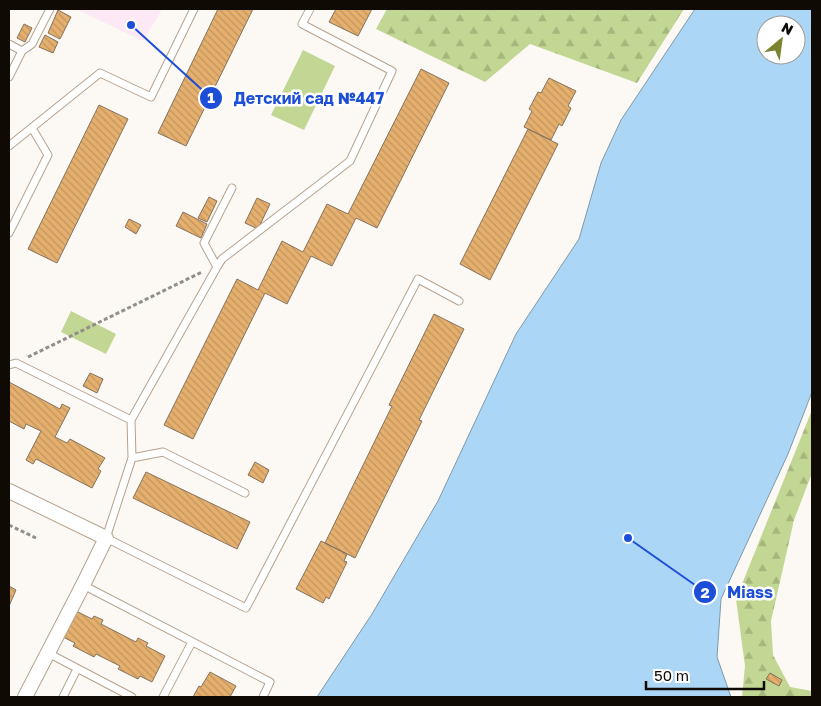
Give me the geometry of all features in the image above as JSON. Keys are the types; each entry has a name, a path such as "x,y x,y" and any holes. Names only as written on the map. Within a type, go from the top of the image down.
{"street":[{"path":"9,491 106,538 84,585 25,697"}],"lane":[{"path":"9,78 22,51 32,44 50,9"},
{"path":"9,146 100,73 151,98 194,9"},
{"path":"310,9 302,24 392,71 350,161 222,258 216,266 131,420 132,458 106,538 246,608 418,279 459,301"},
{"path":"9,44 22,51"},
{"path":"9,233 48,155 32,128"},
{"path":"216,266 204,243 232,188"},
{"path":"12,364 131,420"},
{"path":"132,458 163,452 245,493"},
{"path":"84,585 270,682 263,697"},
{"path":"163,697 192,642"},
{"path":"48,654 132,697"},
{"path":"63,697 77,669"}],"path":[{"path":"12,364 216,266"},
{"path":"9,525 36,538"}],"shaded area":[{"path":"76,9 162,9 143,41"}],"green space":[{"path":"387,9 684,9 637,83 530,44 485,82 376,29"},
{"path":"303,50 335,66 304,130 271,115"},
{"path":"71,311 116,334 106,354 61,332"},
{"path":"812,410 812,473 794,520 771,621 773,655 790,687 812,691 812,697 742,697 745,666 736,599"}],"water":[{"path":"695,9 812,9 812,392 788,454 721,599 717,657 731,697 317,697 372,614 438,501 516,334 579,239 601,163 621,120"}],"building":[{"path":"218,9 253,9 186,146 158,133"},
{"path":"336,9 372,9 358,36 329,22"},
{"path":"58,10 71,17 60,39 48,33"},
{"path":"24,24 32,28 25,42 17,38"},
{"path":"45,35 58,42 53,53 39,47"},
{"path":"421,69 449,83 377,228 356,218 332,266 311,256 287,304 265,293 193,439 164,425 237,279 258,290 282,241 303,252 327,204 348,214"},
{"path":"549,78 576,91 568,106 571,108 562,126 559,124 551,140 524,127 532,111 529,109 538,92 541,93"},
{"path":"99,105 128,119 57,263 28,249"},
{"path":"528,129 558,144 490,280 460,264"},
{"path":"209,197 217,201 207,222 198,218"},
{"path":"257,198 270,204 258,229 245,223"},
{"path":"183,212 207,224 201,238 176,226"},
{"path":"129,219 141,225 136,234 125,227"},
{"path":"434,314 464,329 419,420 422,421 355,558 325,543 392,406 389,405"},
{"path":"90,373 103,379 97,393 83,386"},
{"path":"9,382 60,409 62,404 70,408 55,437 67,443 70,439 105,458 98,469 101,471 92,488 36,459 33,464 26,460 41,431 26,424 24,429 9,421"},
{"path":"255,462 269,470 263,483 248,475"},
{"path":"146,472 250,522 237,549 133,498"},
{"path":"321,541 347,554 344,561 347,562 329,599 326,597 323,603 296,589"},
{"path":"9,586 16,590 9,606"},
{"path":"76,611 92,619 94,616 103,620 101,624 136,642 138,638 148,643 146,646 165,656 152,682 140,676 138,679 118,669 120,666 96,654 94,657 73,646 75,643 63,637"},
{"path":"210,672 236,686 230,697 193,697"},
{"path":"770,673 782,680 779,686 766,679"}],"place":[{"name":"Детский сад №447","path":"131,25"},
{"name":"Miass","path":"628,538"}]}
